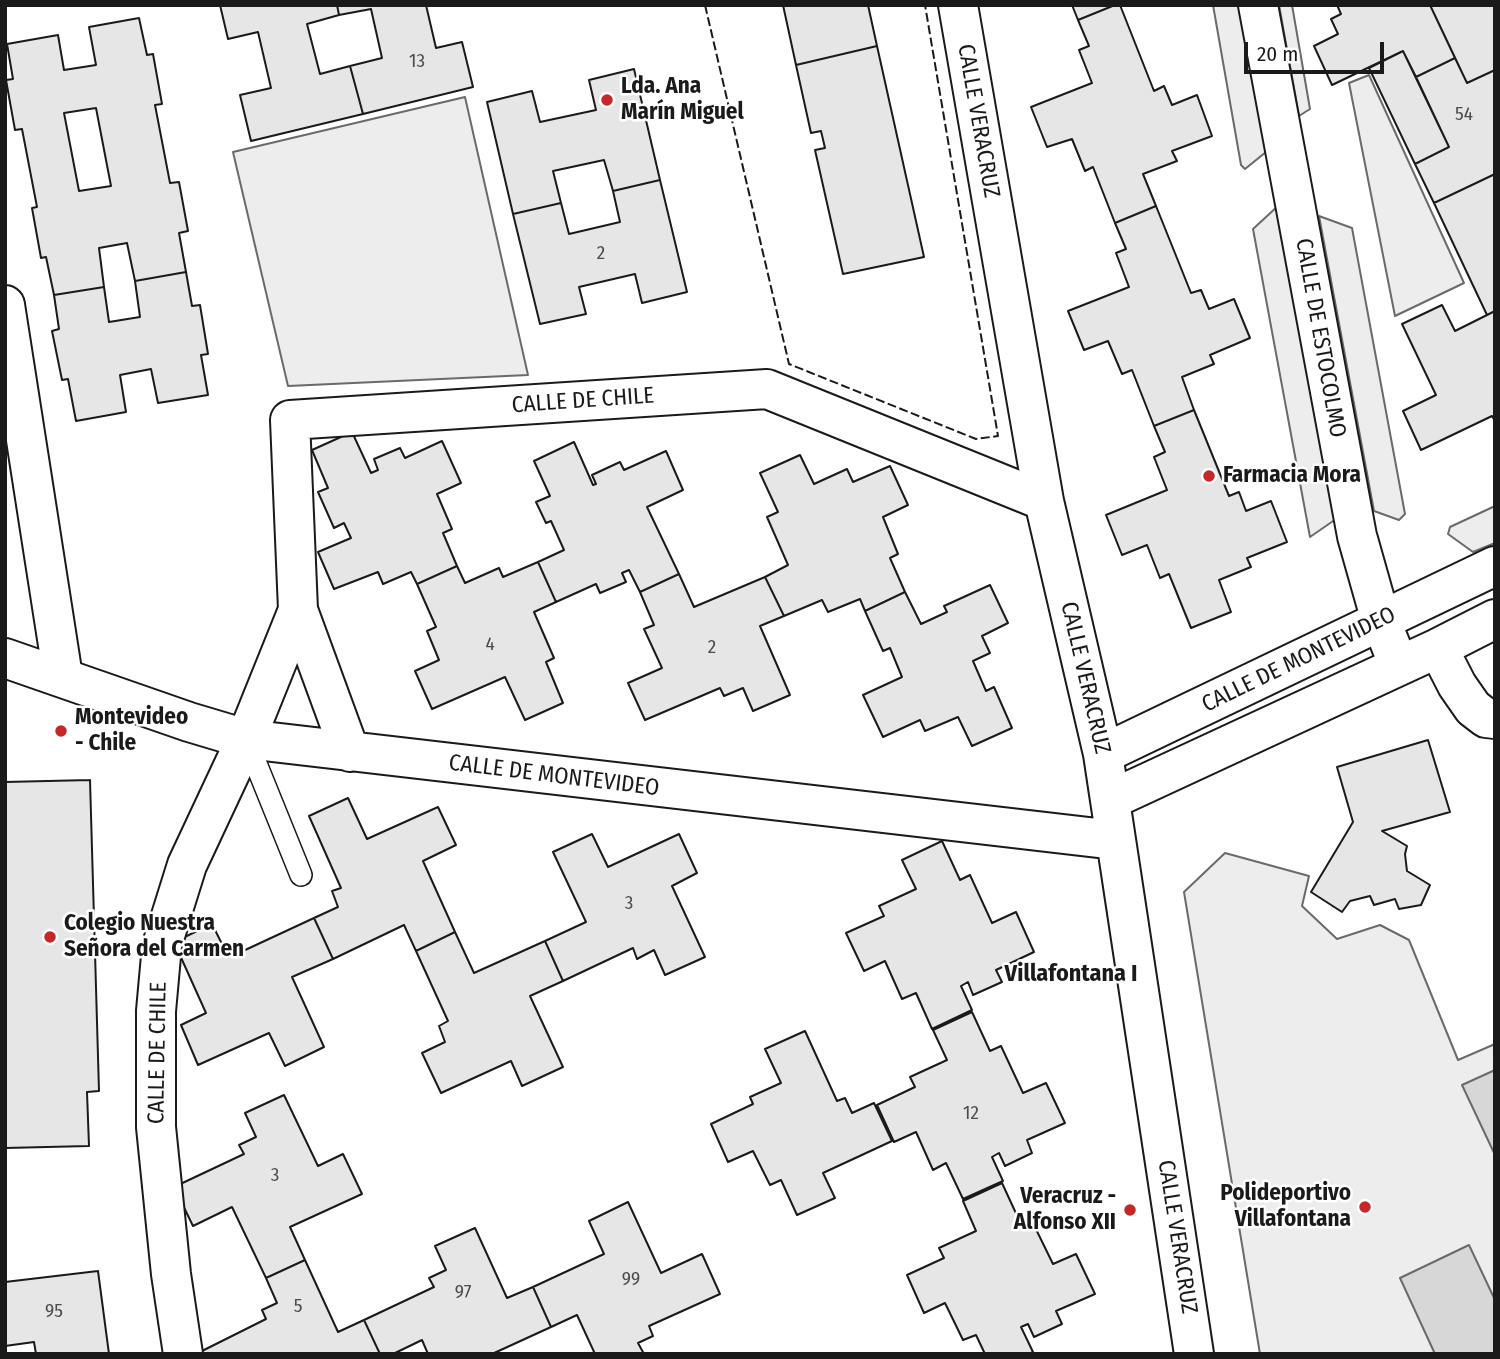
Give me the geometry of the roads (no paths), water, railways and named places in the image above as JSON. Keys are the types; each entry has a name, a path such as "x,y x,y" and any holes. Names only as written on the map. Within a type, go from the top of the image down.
{"street":[{"name":"CALLE VERACRUZ","path":"958,5 1044,502 1103,754 1194,1354"},
{"name":"CALLE DE ESTOCOLMO","path":"1258,5 1357,536 1381,621 1399,666"},
{"path":"5,305 63,677"},
{"name":"CALLE DE CHILE","path":"350,752 298,610 290,420 767,389 1044,502"},
{"name":"CALLE DE MONTEVIDEO","path":"1103,754 1495,566"},
{"name":"CALLE DE CHILE","path":"183,1354 171,1274 156,1127 156,1011 162,945 187,866 246,739 298,610"},
{"name":"CALLE DE MONTEVIDEO","path":"1110,800 1495,619"},
{"path":"1438,648 1457,685 1473,708 1486,718 1495,719"},
{"name":"CALLE DE MONTEVIDEO","path":"5,658 246,739 1115,840"}],"lane":[{"path":"246,739 302,874"}],"place":[{"name":"Lda. Ana Marín Miguel","path":"607,100"},
{"name":"Farmacia Mora","path":"1209,476"},
{"name":"Montevideo - Chile","path":"61,731"},
{"name":"Colegio Nuestra Señora del Carmen","path":"50,937"},
{"name":"Polideportivo Villafontana","path":"1365,1207"},
{"name":"Veracruz - Alfonso XII","path":"1130,1210"}],"district":[{"name":"Villafontana I","path":"1071,974"}]}
